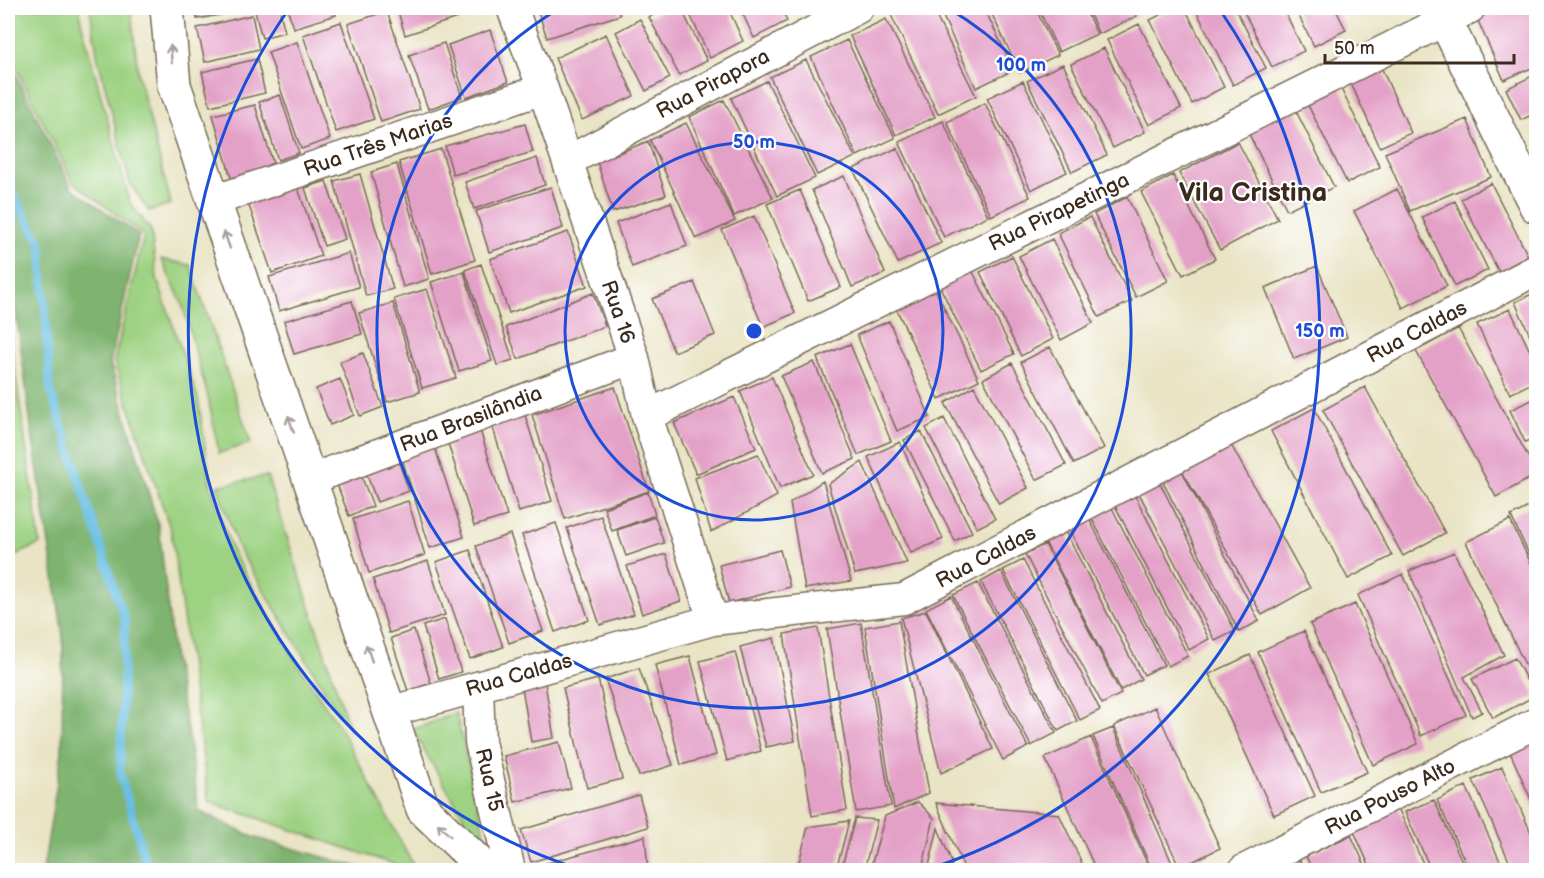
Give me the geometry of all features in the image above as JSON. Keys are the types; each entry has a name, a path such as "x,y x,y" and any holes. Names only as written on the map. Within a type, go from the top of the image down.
{"main road":[{"path":"167,8 174,86 423,809 486,870"},
{"path":"1451,12 1536,206"}],"street":[{"name":"Rua 16","path":"512,8 543,89 634,358 647,416 713,620"},
{"name":"Rua Pirapora","path":"568,161 809,19 858,8"},
{"name":"Rua Pirapetinga","path":"647,416 1451,12"},
{"name":"Rua Três Marias","path":"213,201 543,89"},
{"name":"Rua Caldas","path":"389,712 713,620 904,599 1536,270"},
{"name":"Rua Brasilândia","path":"309,480 634,358"},
{"name":"Rua 15","path":"478,687 480,742 510,870"},
{"name":"Rua Pouso Alto","path":"1244,870 1536,723"}],"green space":[{"path":"8,8 80,8 81,22 130,203 151,230 157,279 198,398 211,487 233,553 295,660 339,726 416,870 209,802 171,531 114,362 144,235 73,182 8,51"},
{"path":"90,8 131,8 138,73 171,204 149,211 130,184 98,59"},
{"path":"8,59 72,188 139,235 110,363 159,528 174,660 199,811 253,837 369,870 43,870 62,752 63,636 8,261"},
{"path":"161,259 190,265 251,443 219,453 208,397 182,303"},
{"path":"8,320 40,544 8,559"},
{"path":"267,476 351,733 239,550 217,486"},
{"path":"456,713 492,865 412,730"}],"building":[{"path":"196,8 246,8 247,10 197,19"},
{"path":"254,8 279,8 285,32 262,38"},
{"path":"287,8 333,8 336,15 294,28"},
{"path":"397,8 478,8 479,11 405,35"},
{"path":"537,8 618,8 620,15 547,38"},
{"path":"667,8 681,8 707,61 679,75 649,17"},
{"path":"687,8 728,8 743,41 710,58"},
{"path":"740,8 781,8 787,21 754,38"},
{"path":"907,8 932,8 976,96 938,114 891,15"},
{"path":"939,8 984,8 1014,70 976,88"},
{"path":"989,8 1035,8 1058,55 1020,73"},
{"path":"1038,8 1084,8 1097,34 1059,52"},
{"path":"1087,8 1133,8 1137,16 1099,34"},
{"path":"1174,8 1185,8 1224,87 1192,104 1150,20"},
{"path":"1195,8 1235,8 1266,68 1233,85"},
{"path":"1242,8 1283,8 1304,51 1272,67"},
{"path":"1295,8 1335,8 1346,30 1314,46"},
{"path":"1490,8 1535,8 1536,66 1504,80 1475,14"},
{"path":"387,11 420,109 381,122 348,24"},
{"path":"252,15 259,49 205,62 197,28"},
{"path":"640,19 670,78 646,91 616,32"},
{"path":"886,19 935,117 896,135 850,36"},
{"path":"341,22 374,119 336,132 303,35"},
{"path":"1139,24 1181,108 1149,125 1107,40"},
{"path":"490,30 508,82 466,97 448,45"},
{"path":"606,34 634,96 582,120 555,58"},
{"path":"847,40 895,138 857,156 811,57"},
{"path":"297,42 330,139 301,149 268,52"},
{"path":"444,43 462,97 428,109 409,55"},
{"path":"1104,48 1145,132 1113,148 1071,64"},
{"path":"257,59 265,93 210,106 202,72"},
{"path":"806,60 855,157 817,175 770,77"},
{"path":"1063,64 1107,155 1072,172 1027,81"},
{"path":"1380,65 1411,133 1380,147 1349,79"},
{"path":"1536,74 1536,113 1521,120 1506,89"},
{"path":"767,81 815,178 777,196 731,98"},
{"path":"1023,81 1067,172 1031,190 987,98"},
{"path":"1338,83 1380,167 1347,183 1305,99"},
{"path":"280,95 299,153 278,160 259,102"},
{"path":"724,100 773,198 734,216 689,117"},
{"path":"985,103 1030,197 991,216 947,122"},
{"path":"255,105 273,163 232,181 213,115"},
{"path":"1294,107 1334,187 1287,210 1247,130"},
{"path":"1467,119 1491,177 1410,211 1385,153"},
{"path":"943,121 988,216 944,237 899,142"},
{"path":"686,123 735,221 696,239 650,140"},
{"path":"525,124 533,152 453,175 445,146"},
{"path":"648,141 666,195 613,212 597,162"},
{"path":"1238,142 1278,219 1220,250 1179,173"},
{"path":"897,148 941,243 898,263 853,169"},
{"path":"441,149 475,260 432,274 399,162"},
{"path":"537,158 545,185 474,209 465,182"},
{"path":"397,164 429,279 403,287 371,172"},
{"path":"360,174 393,289 366,296 334,181"},
{"path":"1173,175 1215,259 1183,275 1141,192"},
{"path":"844,176 885,273 852,287 812,190"},
{"path":"326,181 345,239 324,246 305,188"},
{"path":"1491,183 1528,256 1499,272 1461,199"},
{"path":"297,185 321,256 272,273 248,203"},
{"path":"551,187 563,228 489,252 476,211"},
{"path":"1397,189 1447,286 1403,308 1354,211"},
{"path":"800,190 841,287 808,301 767,204"},
{"path":"1127,197 1168,281 1136,297 1094,214"},
{"path":"1455,201 1488,270 1455,286 1422,217"},
{"path":"671,202 687,246 632,267 616,223"},
{"path":"754,216 795,313 763,327 722,230"},
{"path":"1090,217 1132,301 1099,317 1058,233"},
{"path":"568,232 587,286 509,313 490,259"},
{"path":"1052,239 1093,323 1061,340 1019,256"},
{"path":"349,253 359,287 279,311 269,277"},
{"path":"1012,256 1053,339 1021,356 980,272"},
{"path":"481,264 513,360 497,365 465,270"},
{"path":"1317,266 1347,337 1294,359 1265,288"},
{"path":"972,270 1014,354 981,370 940,287"},
{"path":"464,272 492,361 459,371 431,282"},
{"path":"694,282 715,335 674,352 652,299"},
{"path":"427,289 456,378 422,388 394,299"},
{"path":"935,289 979,380 939,399 896,308"},
{"path":"1536,292 1536,349 1515,302"},
{"path":"593,293 605,326 518,359 506,327"},
{"path":"352,301 362,334 294,354 284,321"},
{"path":"393,303 420,392 387,402 359,313"},
{"path":"1510,309 1536,364 1536,381 1510,394 1477,324"},
{"path":"889,321 930,417 897,431 857,335"},
{"path":"1458,328 1536,471 1536,475 1496,497 1416,351"},
{"path":"850,344 891,441 858,455 817,358"},
{"path":"1050,347 1104,448 1074,464 1021,362"},
{"path":"363,353 383,407 360,416 340,362"},
{"path":"814,362 855,459 822,473 781,376"},
{"path":"1012,363 1066,465 1036,480 983,379"},
{"path":"772,377 813,474 780,488 740,391"},
{"path":"340,379 354,415 330,425 316,389"},
{"path":"974,386 1028,488 999,504 945,403"},
{"path":"615,387 649,491 565,519 532,415"},
{"path":"1365,387 1445,533 1403,556 1323,410"},
{"path":"734,397 756,448 696,474 674,423"},
{"path":"1536,398 1536,437 1525,442 1510,410"},
{"path":"1314,408 1392,556 1348,579 1271,431"},
{"path":"524,412 552,501 519,512 491,422"},
{"path":"944,418 995,519 977,528 926,428"},
{"path":"479,427 507,516 474,526 446,437"},
{"path":"921,431 972,532 955,541 904,440"},
{"path":"900,442 943,539 911,553 868,457"},
{"path":"1230,443 1310,588 1262,615 1182,470"},
{"path":"435,448 464,537 430,548 402,458"},
{"path":"758,454 777,496 711,532 695,478"},
{"path":"396,455 409,491 377,502 364,467"},
{"path":"862,462 907,563 855,574 828,484"},
{"path":"359,470 373,506 349,516 335,479"},
{"path":"1182,471 1259,621 1239,632 1163,482"},
{"path":"823,481 851,581 805,589 790,503"},
{"path":"1159,481 1235,631 1215,641 1138,491"},
{"path":"1132,490 1209,639 1189,650 1112,500"},
{"path":"648,492 655,515 612,531 604,508"},
{"path":"408,501 425,555 369,573 353,519"},
{"path":"1536,503 1536,569 1511,516"},
{"path":"1111,506 1188,656 1168,666 1091,517"},
{"path":"1087,515 1164,665 1144,675 1067,525"},
{"path":"601,516 634,614 600,625 567,528"},
{"path":"655,517 664,543 626,556 617,530"},
{"path":"1510,520 1536,574 1536,679 1533,681 1466,542"},
{"path":"556,523 589,620 555,632 522,535"},
{"path":"1064,529 1141,679 1121,690 1044,540"},
{"path":"510,534 543,631 509,643 476,546"},
{"path":"1045,544 1121,694 1102,704 1025,554"},
{"path":"470,550 503,647 470,659 436,562"},
{"path":"780,550 790,587 729,603 719,565"},
{"path":"1454,552 1504,655 1464,677 1482,712 1472,717 1409,571"},
{"path":"666,554 681,601 642,614 627,566"},
{"path":"1023,560 1100,710 1080,720 1003,570"},
{"path":"428,561 445,615 389,633 373,579"},
{"path":"1001,571 1077,721 1058,731 981,582"},
{"path":"1403,574 1466,715 1421,736 1358,595"},
{"path":"978,583 1056,733 1031,746 953,595"},
{"path":"951,596 1028,747 1003,760 926,609"},
{"path":"1355,604 1418,744 1373,765 1310,624"},
{"path":"926,611 993,749 941,773 901,618"},
{"path":"445,619 461,672 439,679 423,626"},
{"path":"899,621 929,793 894,809 865,627"},
{"path":"861,623 891,806 856,812 827,629"},
{"path":"818,628 847,810 812,816 784,634"},
{"path":"414,630 431,683 408,691 391,638"},
{"path":"1304,631 1367,772 1321,792 1258,652"},
{"path":"774,638 795,741 766,747 740,647"},
{"path":"735,652 761,751 727,761 700,661"},
{"path":"1250,655 1315,796 1274,815 1209,674"},
{"path":"690,656 716,755 681,765 655,665"},
{"path":"1515,658 1535,696 1493,718 1472,679"},
{"path":"639,668 673,765 639,776 605,679"},
{"path":"598,679 622,779 587,788 563,688"},
{"path":"545,683 554,738 531,742 522,687"},
{"path":"1155,707 1220,848 1180,868 1114,726"},
{"path":"1113,728 1175,870 1152,870 1093,736"},
{"path":"1091,737 1150,870 1096,870 1045,758"},
{"path":"1536,739 1536,811 1510,752"},
{"path":"559,742 571,788 515,802 504,756"},
{"path":"1502,767 1536,844 1536,870 1513,870 1473,780"},
{"path":"1466,786 1504,870 1469,870 1437,800"},
{"path":"639,795 648,827 531,862 521,830"},
{"path":"1434,800 1466,870 1431,870 1405,812"},
{"path":"918,802 934,818 922,870 870,870 885,816"},
{"path":"936,803 1059,814 1085,870 965,870"},
{"path":"1398,808 1426,870 1371,870 1353,829"},
{"path":"855,818 877,820 864,870 841,870"},
{"path":"849,821 836,870 797,870 808,827"},
{"path":"938,828 952,863 950,870 928,870"},
{"path":"1351,835 1367,870 1312,870 1306,856"},
{"path":"645,836 648,870 543,870 536,866"},
{"path":"1299,859 1305,870 1277,870"}],"waterway":[{"path":"8,185 41,244 50,388 125,621 120,773 148,870"}],"district":[{"name":"Vila Cristina","path":"1253,193"}]}
